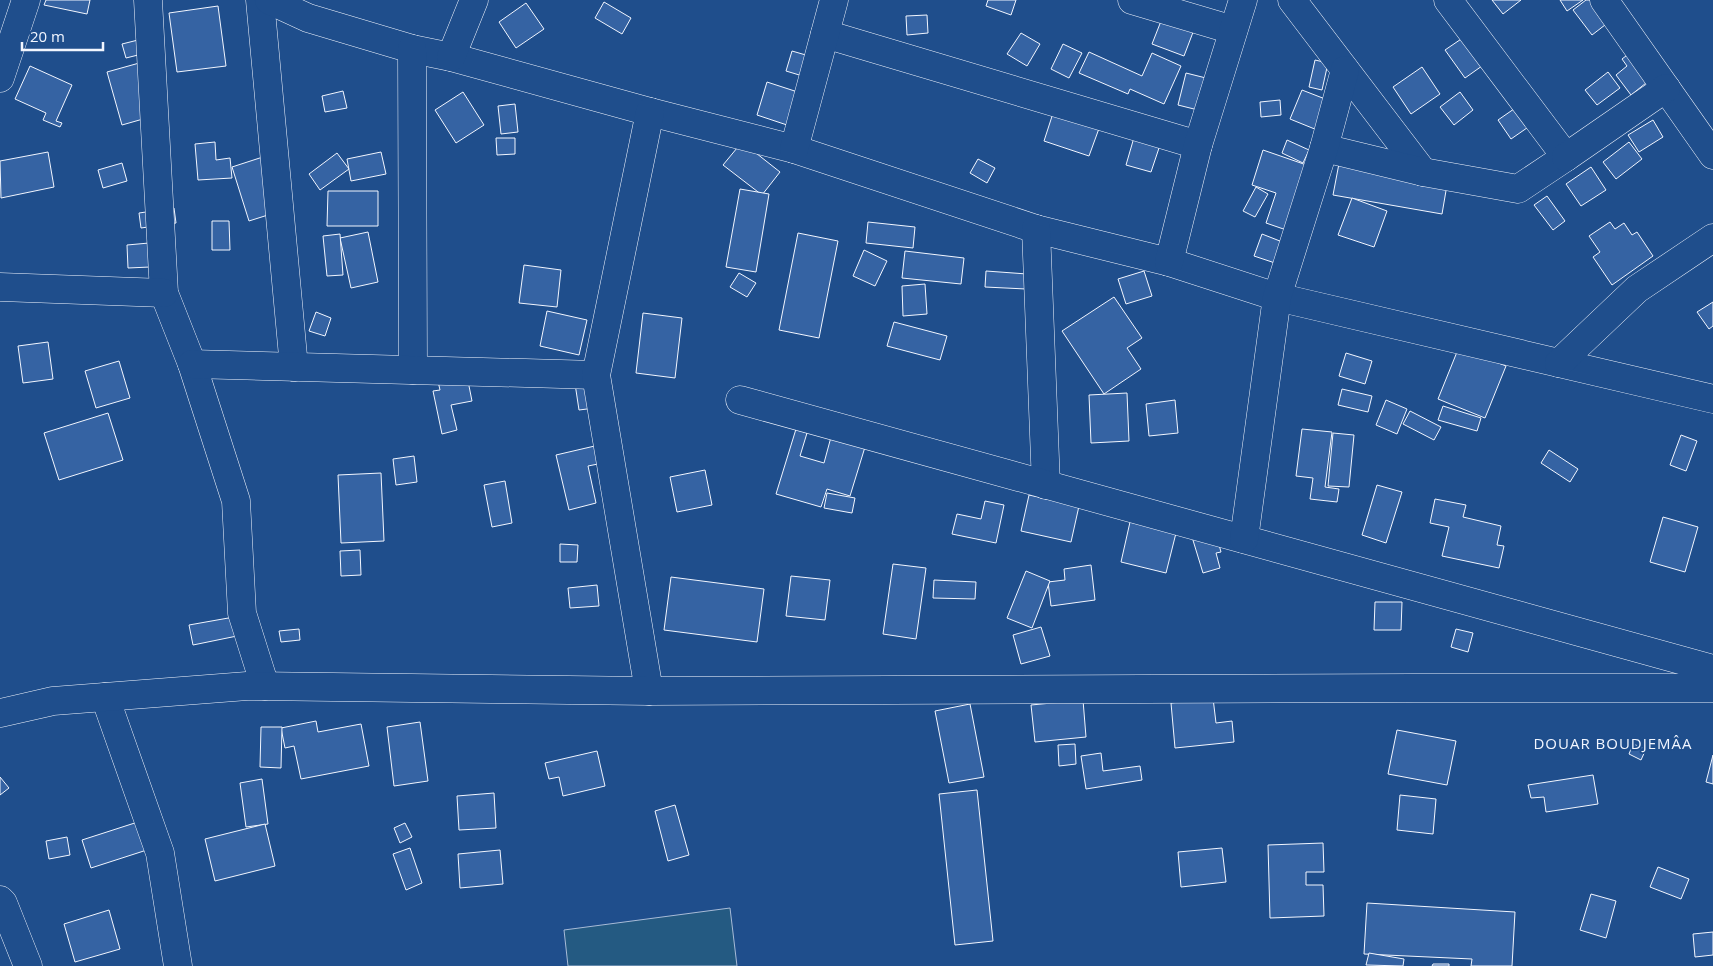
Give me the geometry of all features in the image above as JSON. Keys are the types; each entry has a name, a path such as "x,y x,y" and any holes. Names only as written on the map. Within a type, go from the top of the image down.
{"street":[{"path":"0,78 26,0"},
{"path":"148,0 164,292 192,364 236,501 242,613 265,686"},
{"path":"260,0 294,367"},
{"path":"269,0 312,9 412,49 451,57 650,112 794,148 1036,229 1169,262 1278,297 1713,399"},
{"path":"451,57 474,0"},
{"path":"794,148 834,0"},
{"path":"1132,0 1233,30"},
{"path":"1169,262 1198,145 1243,0"},
{"path":"1292,0 1423,172"},
{"path":"1448,0 1566,157"},
{"path":"1604,0 1713,155"},
{"path":"825,34 1198,145"},
{"path":"412,49 414,370"},
{"path":"1244,539 1278,297 1324,148 1345,70"},
{"path":"1324,148 1423,172 1518,189 1666,88"},
{"path":"649,691 596,375 650,112"},
{"path":"1036,229 1046,485"},
{"path":"1559,363 1637,289 1713,238"},
{"path":"0,287 164,292"},
{"path":"192,364 596,375"},
{"path":"740,400 1713,669"},
{"path":"0,713 53,701 247,686 649,691 1713,688"},
{"path":"105,697 160,853 178,966"},
{"path":"0,900 3,903 25,965"}],"shaded area":[{"path":"730,908 737,966 568,966 564,930"}],"building":[{"path":"46,0 90,0 87,14 44,5"},
{"path":"988,0 1016,0 1011,15 986,6"},
{"path":"1492,0 1521,0 1503,14"},
{"path":"1560,0 1583,0 1567,11"},
{"path":"1586,0 1601,0 1614,18 1592,35 1573,10"},
{"path":"604,2 631,18 622,34 595,18"},
{"path":"526,3 544,29 516,48 499,22"},
{"path":"218,6 226,66 177,72 169,13"},
{"path":"927,15 928,33 907,35 906,16"},
{"path":"1163,16 1195,27 1184,56 1152,44"},
{"path":"1021,33 1040,44 1027,66 1007,54"},
{"path":"1470,33 1489,61 1465,78 1445,50"},
{"path":"138,40 142,54 126,58 122,44"},
{"path":"1063,44 1082,53 1069,78 1051,69"},
{"path":"1635,49 1656,75 1631,95 1616,75 1627,66 1622,59"},
{"path":"792,51 823,60 816,80 786,71"},
{"path":"1089,52 1142,76 1152,53 1181,66 1164,104 1130,89 1128,94 1079,73"},
{"path":"150,60 164,113 122,125 107,72"},
{"path":"1315,60 1328,63 1322,90 1309,87"},
{"path":"30,66 72,85 56,121 62,123 60,127 43,120 46,113 15,99"},
{"path":"1422,67 1440,94 1411,114 1393,87"},
{"path":"1608,72 1620,88 1597,105 1585,90"},
{"path":"1186,73 1206,78 1198,110 1178,105"},
{"path":"767,82 810,96 799,129 757,115"},
{"path":"1302,90 1338,104 1327,134 1290,119"},
{"path":"343,91 347,108 325,112 322,96"},
{"path":"463,92 484,125 456,143 435,110"},
{"path":"1460,92 1473,110 1454,125 1440,107"},
{"path":"1280,100 1281,115 1261,117 1260,102"},
{"path":"1524,102 1537,121 1511,139 1498,120"},
{"path":"515,104 518,132 501,134 498,106"},
{"path":"1055,107 1101,123 1089,156 1044,141"},
{"path":"1653,120 1663,137 1639,152 1628,135"},
{"path":"1135,134 1161,142 1151,172 1126,165"},
{"path":"496,138 515,138 515,154 497,155"},
{"path":"1287,140 1309,150 1303,163 1282,153"},
{"path":"215,142 216,160 230,158 232,178 198,180 195,144"},
{"path":"742,142 780,172 762,195 723,165"},
{"path":"1629,142 1642,159 1616,179 1603,162"},
{"path":"1263,150 1321,170 1298,234 1266,223 1276,193 1252,185"},
{"path":"48,152 54,187 1,198 0,161"},
{"path":"381,152 386,174 351,181 347,159"},
{"path":"337,153 349,169 320,190 309,174"},
{"path":"1341,153 1448,179 1442,214 1333,195"},
{"path":"272,154 290,208 249,221 232,167"},
{"path":"978,159 995,168 987,183 970,173"},
{"path":"122,163 127,181 103,188 98,170"},
{"path":"1591,167 1606,190 1581,206 1566,184"},
{"path":"1256,187 1268,194 1255,217 1243,211"},
{"path":"740,189 769,194 756,272 726,267"},
{"path":"328,191 378,191 378,226 327,226"},
{"path":"1547,196 1565,221 1553,230 1534,205"},
{"path":"1352,198 1387,211 1374,247 1338,235"},
{"path":"174,208 176,223 141,228 139,213"},
{"path":"212,221 229,221 230,250 212,250"},
{"path":"868,222 915,227 913,248 866,243"},
{"path":"1610,222 1615,229 1624,223 1632,235 1637,232 1653,256 1612,285 1593,257 1600,252 1589,236"},
{"path":"368,232 378,282 351,288 340,238"},
{"path":"798,233 838,241 819,338 779,330"},
{"path":"340,234 343,275 327,276 323,236"},
{"path":"1262,234 1285,243 1278,264 1254,256"},
{"path":"149,243 150,267 128,268 127,245"},
{"path":"864,250 887,261 875,286 853,276"},
{"path":"905,251 964,258 961,284 902,278"},
{"path":"524,265 561,270 557,307 519,303"},
{"path":"986,271 1027,274 1026,289 985,287"},
{"path":"1144,271 1152,296 1126,304 1118,279"},
{"path":"739,273 756,283 747,297 730,287"},
{"path":"925,284 927,314 903,316 902,286"},
{"path":"1114,297 1142,338 1127,348 1141,369 1104,394 1062,331"},
{"path":"1713,302 1713,326 1709,329 1697,312"},
{"path":"547,311 587,320 579,355 540,346"},
{"path":"316,312 331,318 325,336 309,331"},
{"path":"643,313 682,318 675,378 636,373"},
{"path":"894,322 947,336 940,360 887,346"},
{"path":"48,342 53,379 23,383 18,346"},
{"path":"1459,347 1506,366 1485,418 1438,399"},
{"path":"1346,353 1372,361 1365,384 1339,376"},
{"path":"119,361 130,398 96,408 85,371"},
{"path":"466,371 472,401 451,405 457,430 442,434 433,391 440,390 437,377"},
{"path":"589,374 595,408 579,410 574,377"},
{"path":"1342,389 1372,396 1368,412 1338,405"},
{"path":"1127,393 1129,441 1091,443 1089,395"},
{"path":"1175,400 1178,433 1149,436 1146,404"},
{"path":"1386,400 1407,409 1397,434 1376,425"},
{"path":"1443,406 1481,418 1477,431 1438,420"},
{"path":"1410,411 1441,427 1434,440 1403,424"},
{"path":"108,413 123,460 59,480 44,433"},
{"path":"796,429 807,433 800,456 824,463 831,437 865,447 850,496 827,489 821,507 776,494"},
{"path":"1302,429 1332,432 1325,487 1339,489 1337,502 1310,499 1313,478 1296,476"},
{"path":"1333,433 1354,435 1349,487 1328,486"},
{"path":"1681,435 1697,441 1686,471 1670,465"},
{"path":"599,445 603,463 588,466 596,503 569,510 556,455"},
{"path":"1549,450 1578,469 1570,482 1541,463"},
{"path":"414,456 417,482 396,485 393,459"},
{"path":"705,470 712,505 677,512 670,477"},
{"path":"381,473 384,541 341,543 338,475"},
{"path":"505,481 512,523 492,527 484,485"},
{"path":"1377,485 1402,492 1386,543 1362,535"},
{"path":"827,493 855,498 852,513 824,508"},
{"path":"1029,495 1079,506 1071,542 1021,531"},
{"path":"1435,499 1466,505 1463,517 1501,526 1497,545 1504,546 1499,568 1442,556 1449,527 1430,523"},
{"path":"985,501 1004,505 996,543 952,534 957,514 981,519"},
{"path":"1663,517 1698,527 1685,572 1650,562"},
{"path":"1130,522 1176,533 1166,573 1121,562"},
{"path":"1215,530 1221,552 1216,553 1220,568 1203,573 1192,537"},
{"path":"560,544 578,545 577,562 560,562"},
{"path":"360,550 361,575 341,576 340,551"},
{"path":"893,564 926,568 916,639 883,634"},
{"path":"1091,565 1095,600 1051,606 1048,582 1065,580 1064,569"},
{"path":"1026,571 1050,581 1032,628 1007,618"},
{"path":"791,576 830,580 825,620 786,616"},
{"path":"671,577 764,589 757,642 664,630"},
{"path":"934,580 976,582 975,599 933,598"},
{"path":"597,585 599,606 570,608 568,588"},
{"path":"1375,602 1402,602 1401,630 1374,630"},
{"path":"234,617 237,636 193,645 189,625"},
{"path":"1041,627 1050,656 1021,664 1013,635"},
{"path":"299,629 300,640 281,642 279,631"},
{"path":"1456,629 1473,633 1468,652 1451,647"},
{"path":"1213,698 1216,723 1232,721 1234,742 1175,748 1171,703"},
{"path":"1083,700 1086,737 1035,742 1031,705"},
{"path":"970,704 984,777 949,783 935,711"},
{"path":"316,721 318,732 361,724 369,766 301,779 294,746 285,748 281,728"},
{"path":"420,722 428,781 394,786 387,727"},
{"path":"261,727 282,727 281,768 260,767"},
{"path":"1397,730 1456,741 1447,785 1388,774"},
{"path":"1075,744 1076,764 1059,766 1058,745"},
{"path":"1633,744 1646,749 1641,760 1629,754"},
{"path":"597,751 605,786 563,796 559,777 549,779 545,763"},
{"path":"1101,753 1103,771 1140,766 1142,780 1086,789 1081,756"},
{"path":"1713,755 1713,784 1706,782"},
{"path":"1593,775 1598,804 1546,812 1544,797 1531,798 1528,785"},
{"path":"0,777 9,788 0,795"},
{"path":"262,779 268,824 246,827 240,783"},
{"path":"977,790 993,941 955,945 939,794"},
{"path":"494,793 496,828 459,830 457,796"},
{"path":"1400,795 1436,799 1433,834 1397,830"},
{"path":"675,805 689,855 668,861 655,811"},
{"path":"144,820 153,848 91,868 82,840"},
{"path":"405,823 412,837 400,843 394,828"},
{"path":"265,824 275,866 215,881 205,839"},
{"path":"67,837 70,855 49,859 46,841"},
{"path":"1323,843 1324,872 1306,872 1306,885 1323,885 1324,916 1270,918 1268,845"},
{"path":"410,848 422,883 406,890 393,854"},
{"path":"1222,848 1226,882 1181,887 1178,852"},
{"path":"500,850 503,884 460,888 458,854"},
{"path":"1658,867 1689,879 1681,899 1650,887"},
{"path":"1591,894 1616,901 1606,938 1580,930"},
{"path":"1367,903 1515,912 1512,966 1471,966 1472,959 1364,954"},
{"path":"109,910 120,949 75,962 64,924"},
{"path":"1713,932 1713,955 1695,957 1693,934"},
{"path":"1369,953 1404,959 1403,966 1366,965"},
{"path":"1433,964 1449,964 1449,966 1432,966"}],"district":[{"name":"DOUAR BOUDJEMÂA","path":"1613,743"}]}
